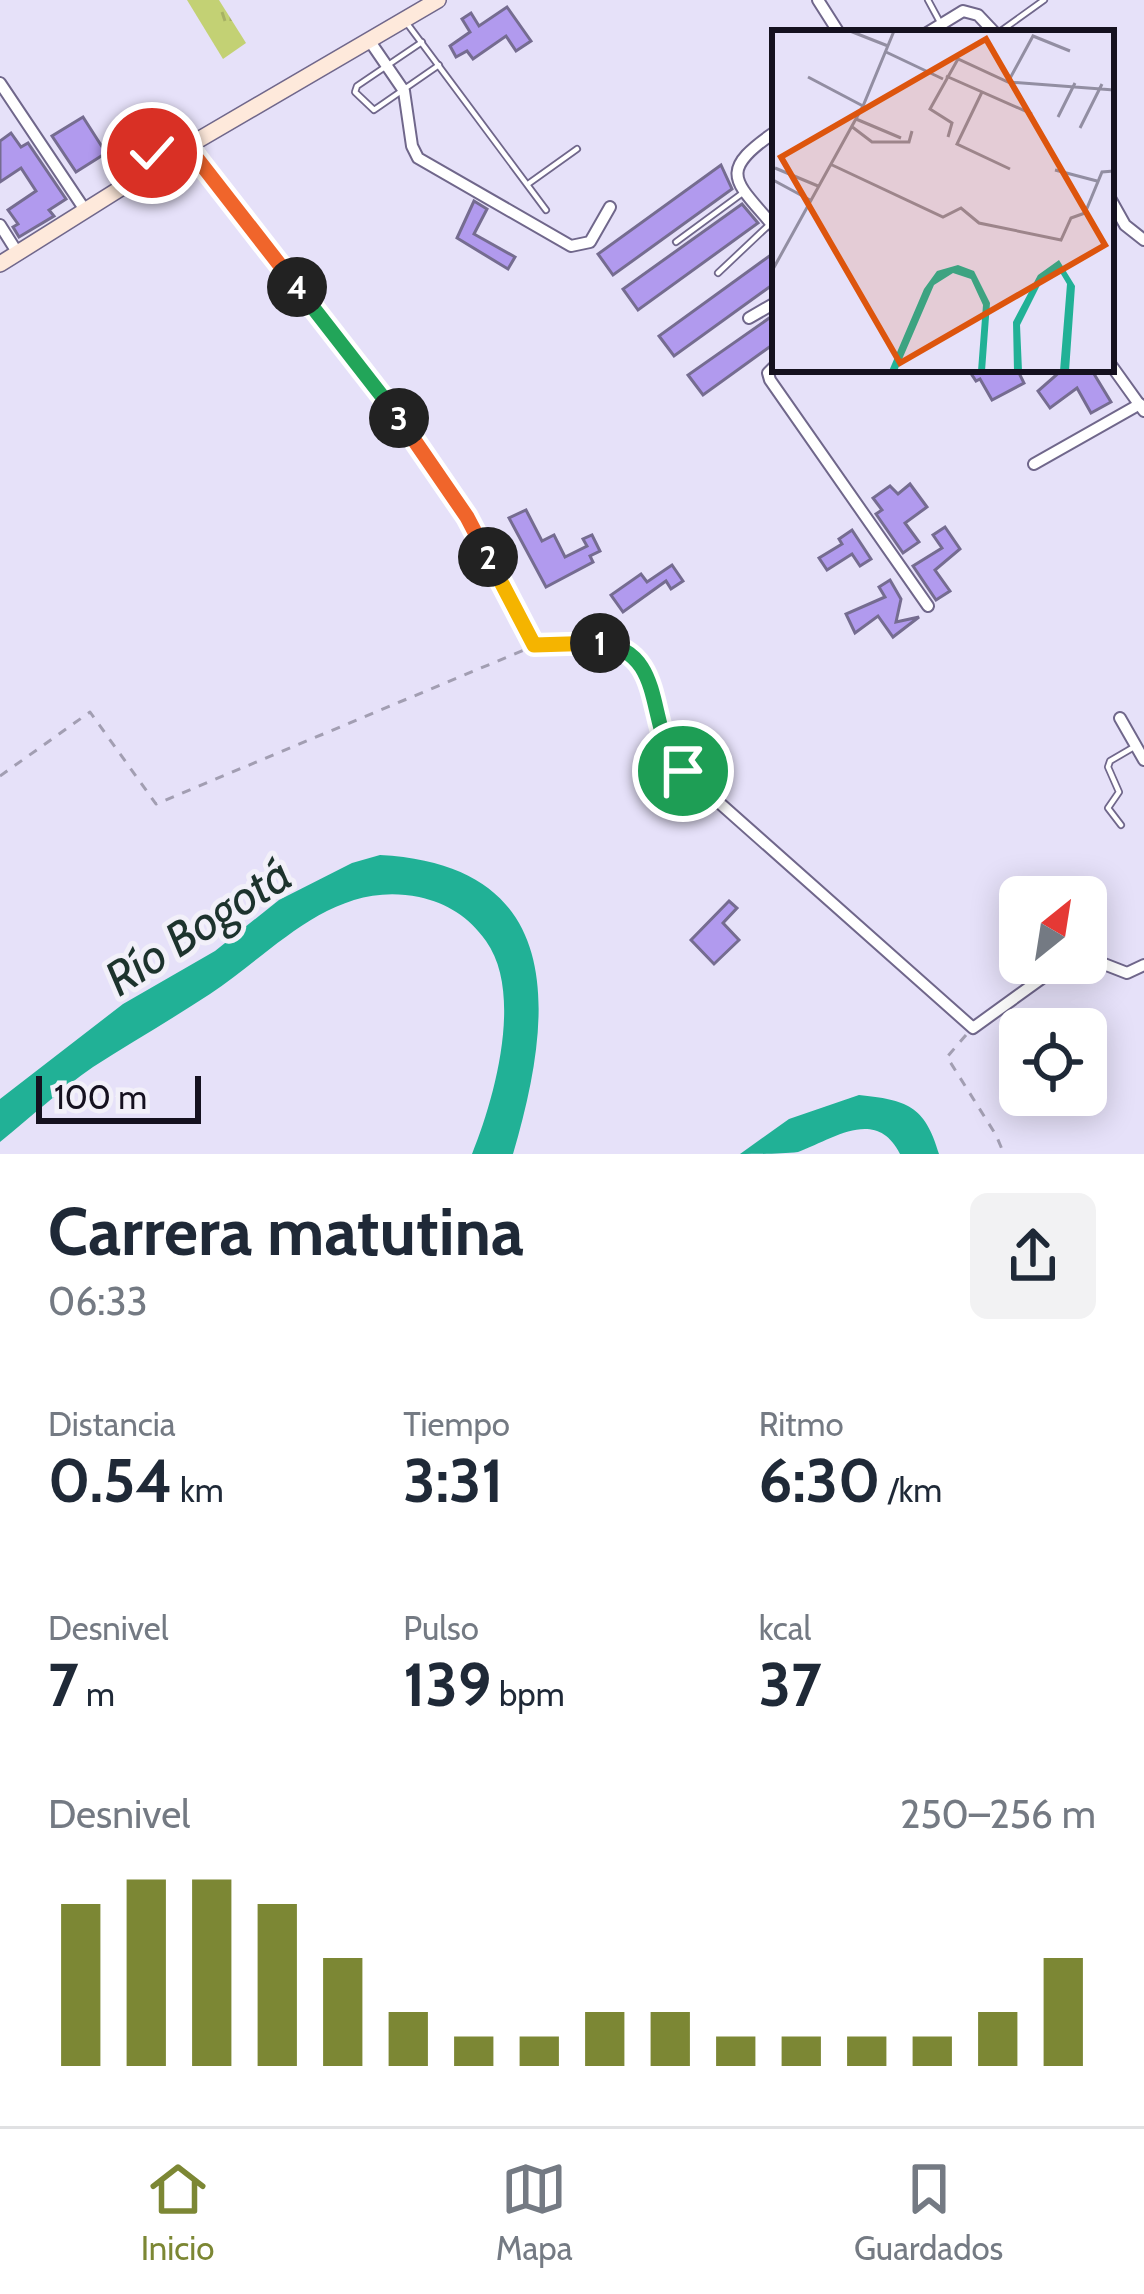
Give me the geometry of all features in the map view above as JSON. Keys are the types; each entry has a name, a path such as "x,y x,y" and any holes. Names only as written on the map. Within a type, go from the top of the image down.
{"street":[{"path":"0,263 251,102 438,0"},
{"path":"818,0 837,30"},
{"path":"932,30 963,11 978,15 993,30"},
{"path":"369,40 404,91 418,158 571,246 590,242 610,207"},
{"path":"3,81 85,210"},
{"path":"772,135 739,160 737,174 744,192 772,224"},
{"path":"188,146 423,448 467,517 534,645 591,642 624,647 632,653 651,687 670,759 973,1028 1035,984"},
{"path":"1114,205 1125,225 1141,235"},
{"path":"0,225 17,252"},
{"path":"749,319 772,305"},
{"path":"772,369 770,380 928,606"},
{"path":"1034,464 1142,407 1114,369"},
{"path":"1120,718 1144,760"},
{"path":"1107,965 1127,973 1144,964"}],"lane":[{"path":"928,0 941,24"},
{"path":"1000,30 1044,0"},
{"path":"404,20 546,210"},
{"path":"422,42 357,86 356,92 374,110 439,64"},
{"path":"139,113 133,123 159,165"},
{"path":"529,184 577,149"},
{"path":"676,242 744,192"},
{"path":"718,273 772,226"},
{"path":"1121,825 1108,808 1119,792 1108,766 1134,747"}],"path":[{"path":"0,776 90,712 156,804 534,645"},
{"path":"973,1028 947,1057 1004,1154"}],"green space":[{"path":"187,0 219,0 246,43 223,59"}],"shaded area":[{"path":"380,855 441,865 486,886 516,917 532,956 539,1001 536,1050 513,1154 472,1154 502,1047 503,989 497,963 479,932 457,912 419,897 388,894 332,908 307,923 210,994 81,1076 0,1142 0,1099 123,1004 215,951 279,900 352,863"},
{"path":"859,1095 911,1108 927,1125 939,1154 900,1154 890,1140 866,1129 798,1152 740,1154 789,1119"}],"building":[{"path":"507,7 531,41 516,51 506,36 473,59 467,51 456,57 450,46 470,32 462,19 471,13 479,26"},
{"path":"83,117 106,153 76,172 52,136"},
{"path":"11,133 21,147 28,143 66,199 49,210 54,216 19,237 13,227 18,224 8,210 36,191 21,168 0,182 0,141"},
{"path":"721,165 732,189 613,275 598,254"},
{"path":"474,201 487,209 474,234 515,257 508,269 457,238"},
{"path":"742,204 758,223 638,310 623,289"},
{"path":"772,254 772,285 674,356 659,336"},
{"path":"772,316 772,345 703,395 688,375"},
{"path":"970,372 1018,372 1024,383 992,400 980,379 976,381"},
{"path":"1060,372 1093,372 1111,402 1091,413 1077,388 1050,408 1038,391"},
{"path":"910,484 927,507 905,523 919,542 903,553 876,514 882,510 873,498 890,486 898,494"},
{"path":"526,510 542,541 554,535 565,557 587,546 583,539 592,535 600,551 590,556 593,562 546,587 509,518"},
{"path":"945,527 960,549 935,570 950,591 936,600 913,566 942,548 933,535"},
{"path":"852,530 871,559 860,566 852,554 827,570 819,558 842,544 839,539"},
{"path":"672,565 683,581 671,589 666,581 623,612 611,595 641,574 647,582"},
{"path":"890,580 901,599 896,622 919,617 893,637 878,616 855,633 846,614 885,597 879,587"},
{"path":"729,901 737,908 723,923 739,940 714,964 691,940"}],"route":[{"path":"152,153 159,165 188,146 423,448 467,517 534,645 591,642 624,647 632,653 651,687 665,749 683,771"}],"water label":[{"name":"Río Bogotá","path":"198,926"}]}
